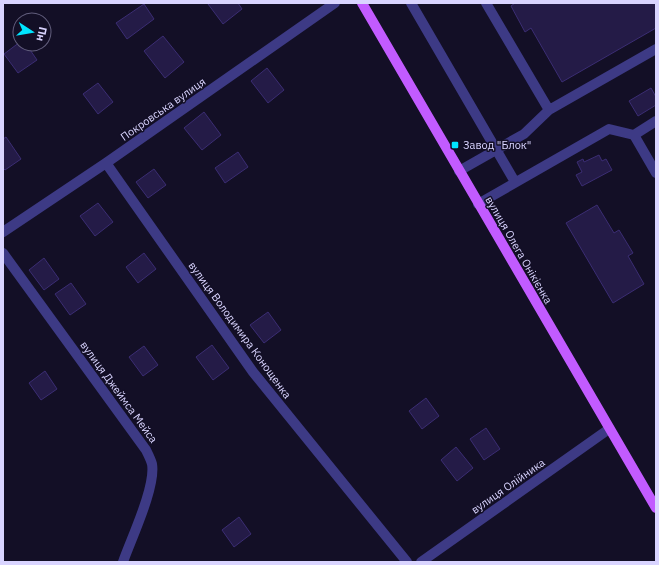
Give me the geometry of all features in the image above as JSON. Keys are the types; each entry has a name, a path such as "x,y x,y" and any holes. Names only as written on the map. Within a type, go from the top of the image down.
{"main road":[{"name":"вулиця Олега Онікієнка","path":"362,3 656,508"}],"street":[{"name":"Покровська вулиця","path":"3,232 106,163 335,3"},
{"path":"411,3 515,182"},
{"path":"486,3 549,110"},
{"path":"459,171 524,134 549,110 656,49"},
{"path":"478,204 609,129 634,135 656,121"},
{"path":"634,135 656,173"},
{"name":"вулиця Володимира Конощенка","path":"106,163 253,372 407,562"},
{"name":"вулиця Джеймса Мейса","path":"3,253 146,450 152,464 151,480 145,504 123,562"},
{"name":"вулиця Олійника","path":"421,562 610,429"}],"building":[{"path":"238,3 242,9 223,24 208,4"},
{"path":"515,3 656,3 656,28 562,82 531,28 525,32 511,6"},
{"path":"144,4 154,19 127,39 116,23"},
{"path":"163,36 184,62 165,78 144,51"},
{"path":"12,48 12,52 32,52 37,60 18,73 4,54"},
{"path":"267,68 284,90 268,103 251,81"},
{"path":"98,83 113,102 98,114 83,94"},
{"path":"651,88 656,97 656,105 638,116 629,101"},
{"path":"204,112 221,135 202,150 184,128"},
{"path":"6,137 21,159 5,170 3,168 3,139"},
{"path":"238,152 248,167 225,183 215,168"},
{"path":"599,155 602,161 606,159 612,170 582,186 576,175 582,172 577,162 583,159 584,162"},
{"path":"154,169 166,185 148,198 136,182"},
{"path":"98,203 113,222 95,236 80,216"},
{"path":"597,205 614,233 619,230 633,253 628,256 644,284 613,303 566,223"},
{"path":"144,253 156,269 138,283 126,267"},
{"path":"44,258 59,279 44,290 29,270"},
{"path":"71,283 86,304 70,315 55,294"},
{"path":"268,312 281,330 264,343 250,325"},
{"path":"212,345 229,368 213,380 196,357"},
{"path":"144,346 158,365 143,376 129,357"},
{"path":"45,371 57,389 41,400 29,383"},
{"path":"426,398 439,416 422,429 409,411"},
{"path":"486,428 500,449 484,460 470,439"},
{"path":"456,447 473,468 457,481 441,460"},
{"path":"239,517 251,534 234,547 222,530"}],"place":[{"name":"Завод \"Блок\"","path":"455,145"}]}
